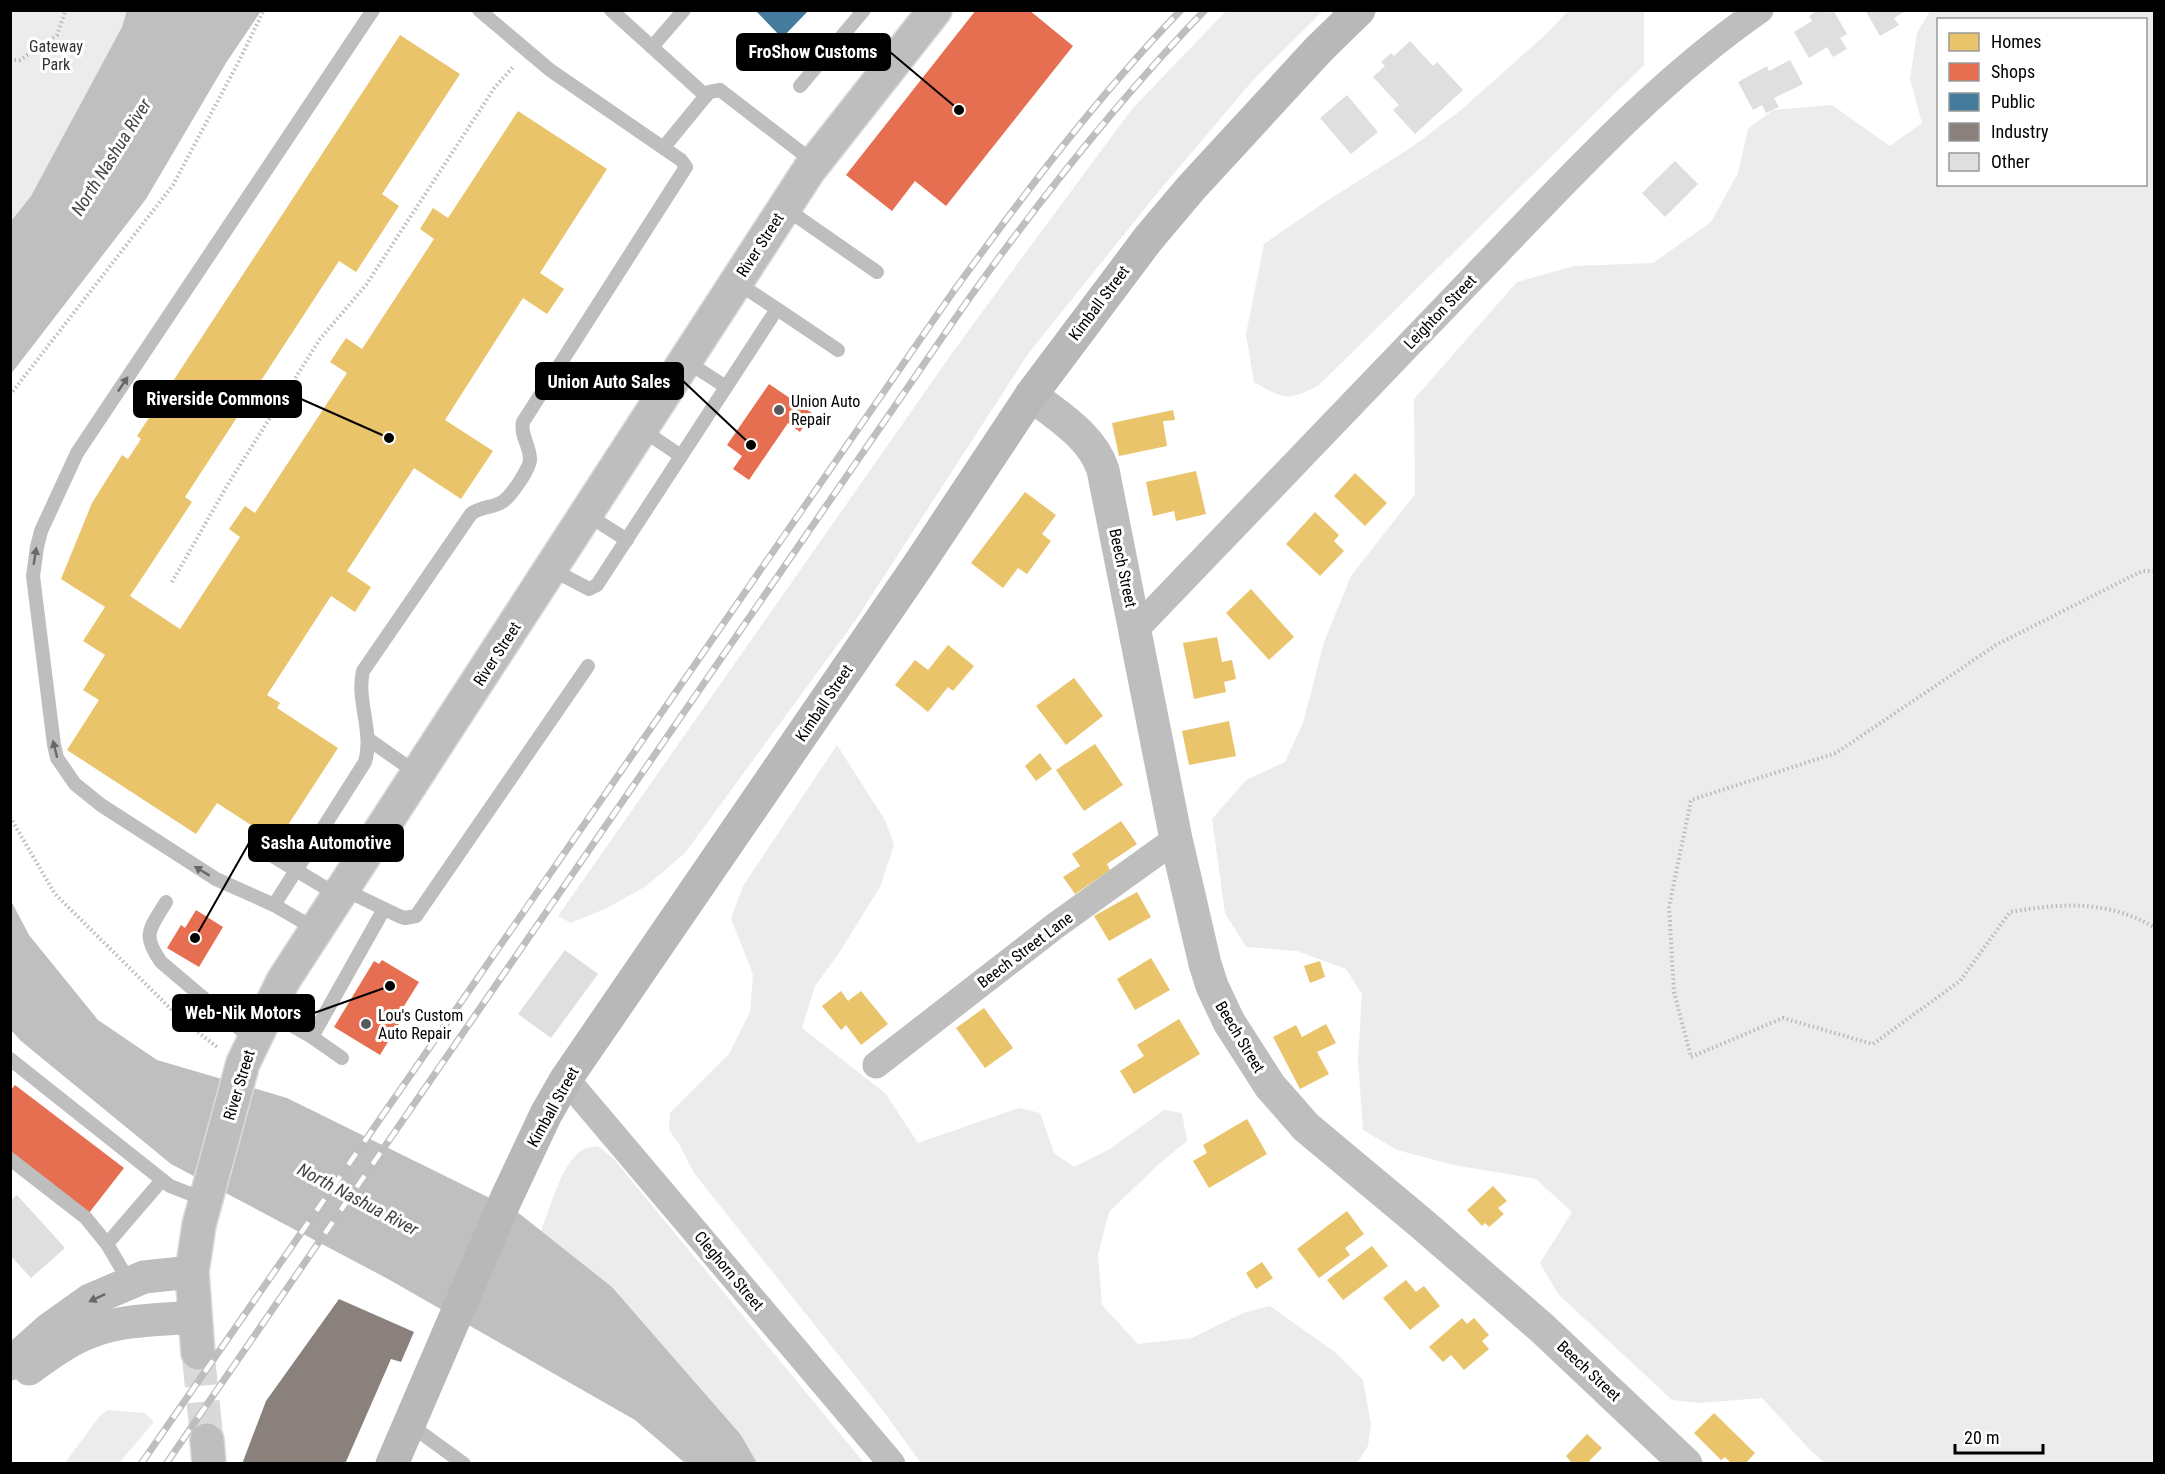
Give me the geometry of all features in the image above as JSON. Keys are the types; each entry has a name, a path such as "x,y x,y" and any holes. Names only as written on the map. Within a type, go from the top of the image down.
{"main road":[{"name":"Kimball Street","path":"392,1464 506,1199 546,1114 566,1079 921,561 1031,395 1148,239 1191,188 1311,57 1359,10"},
{"name":"River Street","path":"198,1353 192,1272 199,1225 255,1038 284,981 815,163 931,12"},
{"name":"Beech Street","path":"1031,395 1080,435 1099,458 1136,629 1176,839 1205,964 1220,1006 1240,1041 1288,1108 1305,1127 1421,1223 1542,1328 1686,1464"},
{"path":"10,1364 48,1330 90,1300 144,1277 192,1272"},
{"path":"10,1383 52,1353 92,1331 124,1323 194,1317"}],"street":[{"name":"Leighton Street","path":"1136,629 1547,201 1650,98 1718,40 1760,10"},
{"name":"Beech Street Lane","path":"876,1065 1056,926 1176,839"},
{"name":"Cleghorn Street","path":"566,1079 892,1464"}],"lane":[{"path":"317,930 274,905 231,888 196,868 101,806 75,784 65,771 57,758 54,745 33,589 34,560 41,531 77,453 373,10"},
{"path":"274,905 361,771 368,752 360,687 363,670 471,514 503,502 529,466 530,459 522,430 523,422 683,174 685,164 664,147 526,52 479,10"},
{"path":"611,10 706,96"},
{"path":"652,48 684,10"},
{"path":"800,86 864,10"},
{"path":"664,147 706,96 714,90 724,92 815,163"},
{"path":"785,208 877,272"},
{"path":"736,282 838,350"},
{"path":"551,569 591,589 597,585 777,309"},
{"path":"686,361 726,387"},
{"path":"641,429 681,456"},
{"path":"586,514 627,540"},
{"path":"256,846 341,893 405,918 416,916 588,666"},
{"path":"368,739 418,774"},
{"path":"166,902 148,935 150,945 161,962 255,1038 312,1037 342,1058"},
{"path":"312,1037 384,909"},
{"path":"10,1059 170,1186 206,1200"},
{"path":"10,1159 86,1218 107,1244 130,1283"},
{"path":"107,1244 162,1180"},
{"path":"409,1424 464,1464"}],"path":[{"path":"10,60 20,60 57,35 66,10"},
{"path":"10,395 172,185 264,10"},
{"path":"172,582 228,484 320,339 354,302 495,87 526,52"},
{"path":"2154,571 2142,571 1996,645 1836,753 1692,801 1669,907 1674,992 1691,1056 1783,1018 1873,1044 1960,981 2010,912 2069,904 2103,907 2154,927"},
{"path":"10,817 55,894 181,1019 204,1038 255,1038"}],"green space":[{"path":"1569,10 1644,11 1644,65 1319,385 1300,394 1286,396 1272,392 1254,382 1246,334 1264,244 1412,147 1461,110 1546,34"},
{"name":"Gateway Park","path":"10,11 127,11 122,27 31,196 11,221"},
{"path":"1226,11 1323,11 1254,79 1154,197 1028,354 855,621 685,853 646,886 607,908 571,923 558,916 955,349 1046,225 1132,109"},
{"path":"1930,11 2154,11 2154,1463 1825,1463 1762,1398 1700,1403 1672,1400 1558,1294 1540,1263 1572,1212 1536,1179 1454,1165 1397,1150 1363,1130 1358,1060 1362,994 1346,969 1297,951 1246,947 1225,913 1212,819 1246,780 1285,762 1303,723 1324,642 1351,576 1415,494 1414,399 1517,282 1574,266 1653,263 1711,222 1738,173 1748,129 1773,110 1832,105 1890,146 1922,123 1910,79 1917,33"},
{"path":"837,745 885,820 894,845 880,887 839,953 815,986 802,1028 885,1093 918,1143 1019,1108 1040,1113 1054,1153 1074,1167 1110,1149 1164,1110 1182,1113 1187,1141 1159,1164 1109,1212 1098,1255 1102,1305 1138,1344 1192,1338 1243,1313 1270,1306 1336,1353 1363,1380 1371,1424 1368,1446 1357,1463 921,1463 883,1411 694,1173 669,1130 670,1113 729,1054 750,1012 753,975 731,918 743,886"},
{"path":"598,1146 613,1158 864,1463 757,1463 741,1435 612,1287 541,1231 569,1163 584,1149"},
{"path":"107,1410 145,1413 154,1422 119,1463 65,1463 99,1417"}],"water":[{"name":"North Nashua River","path":"127,10 261,11 226,63 146,199 11,374 11,221 31,196 122,27"},
{"name":"North Nashua River","path":"10,899 29,935 98,1020 157,1060 287,1098 516,1211 612,1287 741,1435 757,1463 685,1463 635,1420 388,1279 171,1164 21,1041 11,1030"}],"building: Homes":[{"path":"400,35 460,74 382,194 399,206 356,272 339,261 185,497 192,502 130,596 180,629 240,537 229,529 245,506 255,513 347,373 330,362 346,338 362,349 434,239 420,229 433,208 448,218 518,111 607,169 540,273 564,289 547,314 523,298 445,420 493,451 461,499 414,468 347,571 371,587 355,612 331,596 267,695 280,703 277,708 338,748 277,842 217,803 196,834 67,750 99,700 83,690 105,655 83,641 105,607 61,579 92,503 122,455 128,459 141,439 137,436"},
{"path":"1173,410 1175,420 1163,421 1167,446 1119,456 1112,423"},
{"path":"1196,471 1206,514 1176,521 1174,511 1153,516 1146,482"},
{"path":"1355,473 1387,503 1365,526 1334,496"},
{"path":"1025,492 1056,515 1042,534 1051,541 1027,574 1018,568 1003,588 971,563"},
{"path":"1315,512 1339,535 1334,541 1344,551 1320,576 1286,544"},
{"path":"1251,589 1294,637 1269,660 1226,613"},
{"path":"1217,637 1222,662 1232,660 1236,679 1224,682 1226,692 1194,699 1183,643"},
{"path":"948,645 974,666 953,691 948,687 928,712 895,685 915,660 928,670"},
{"path":"1074,678 1103,716 1066,745 1036,706"},
{"path":"1229,721 1236,756 1189,765 1182,731"},
{"path":"1095,744 1123,785 1084,811 1056,770"},
{"path":"1040,753 1052,769 1036,781 1025,766"},
{"path":"1121,821 1137,844 1107,864 1110,870 1075,894 1063,877 1080,866 1072,854"},
{"path":"1137,892 1151,917 1109,941 1094,916"},
{"path":"1151,958 1170,990 1135,1010 1117,979"},
{"path":"1320,961 1325,977 1310,983 1304,966"},
{"path":"841,991 848,1001 861,991 888,1024 861,1045 846,1025 841,1030 822,1006"},
{"path":"984,1008 1013,1048 985,1068 956,1028"},
{"path":"1179,1019 1200,1054 1134,1094 1120,1071 1144,1056 1137,1045"},
{"path":"1326,1024 1336,1043 1317,1052 1329,1074 1300,1089 1273,1037 1296,1025 1302,1037"},
{"path":"1247,1119 1267,1154 1209,1188 1193,1161 1207,1153 1203,1145"},
{"path":"1493,1186 1507,1201 1498,1208 1504,1214 1489,1227 1485,1223 1482,1226 1467,1210"},
{"path":"1347,1211 1364,1234 1345,1248 1350,1255 1319,1278 1297,1249"},
{"path":"1372,1246 1388,1266 1343,1300 1327,1280"},
{"path":"1262,1262 1273,1278 1256,1289 1246,1273"},
{"path":"1406,1280 1416,1292 1424,1286 1440,1306 1410,1330 1383,1298"},
{"path":"1462,1318 1467,1324 1474,1318 1489,1335 1482,1341 1489,1349 1464,1370 1451,1355 1443,1362 1429,1347"},
{"path":"1714,1413 1755,1453 1745,1464 1732,1464 1725,1457 1721,1460 1694,1433"},
{"path":"1587,1434 1602,1448 1589,1461 1592,1464 1573,1464 1566,1456"}],"building: Shops":[{"path":"976,10 1029,10 1073,46 946,206 915,181 892,211 846,175"},
{"path":"769,384 812,413 800,432 788,423 749,480 733,469 742,456 727,445"},
{"path":"196,910 223,927 199,967 167,948 181,925 185,928"},
{"path":"382,960 419,982 396,1019 400,1022 380,1055 334,1027 374,961 379,964"},
{"path":"15,1085 124,1168 89,1213 10,1152 10,1091"}],"building: Public":[{"path":"755,10 809,10 782,38"}],"building: Industry":[{"path":"339,1299 414,1332 401,1362 391,1359 345,1464 242,1464 266,1401"}],"building: Other":[{"path":"1818,10 1825,10 1826,13 1833,10 1847,34 1840,38 1847,49 1833,57 1827,47 1809,58 1794,32 1812,21 1809,16"},
{"path":"1865,10 1907,10 1894,18 1899,25 1880,36"},
{"path":"1410,41 1433,66 1437,62 1463,90 1415,134 1393,110 1399,105 1373,77 1385,66 1381,62 1391,53 1394,56"},
{"path":"1790,60 1803,84 1774,98 1779,107 1766,113 1762,105 1753,110 1738,82 1767,66 1769,71"},
{"path":"1347,95 1378,132 1351,154 1320,118"},
{"path":"1675,161 1698,184 1665,217 1642,193"},
{"path":"565,950 598,974 551,1038 518,1014"},
{"path":"17,1195 65,1248 31,1278 10,1255 10,1201"}],"tunnel":[{"path":"198,1353 207,1440"}],"railway":[{"path":"141,1464 953,292 1090,112 1181,10"},
{"path":"166,1464 968,300 1081,150 1205,10"}],"place":[{"name":"FroShow Customs","path":"959,110"},
{"name":"Union Auto Repair","path":"779,410"},
{"name":"Riverside Commons","path":"389,438"},
{"name":"Union Auto Sales","path":"751,445"},
{"name":"Sasha Automotive","path":"195,938"},
{"name":"Web-Nik Motors","path":"390,986"},
{"name":"Lou's Custom Auto Repair","path":"366,1024"}]}
